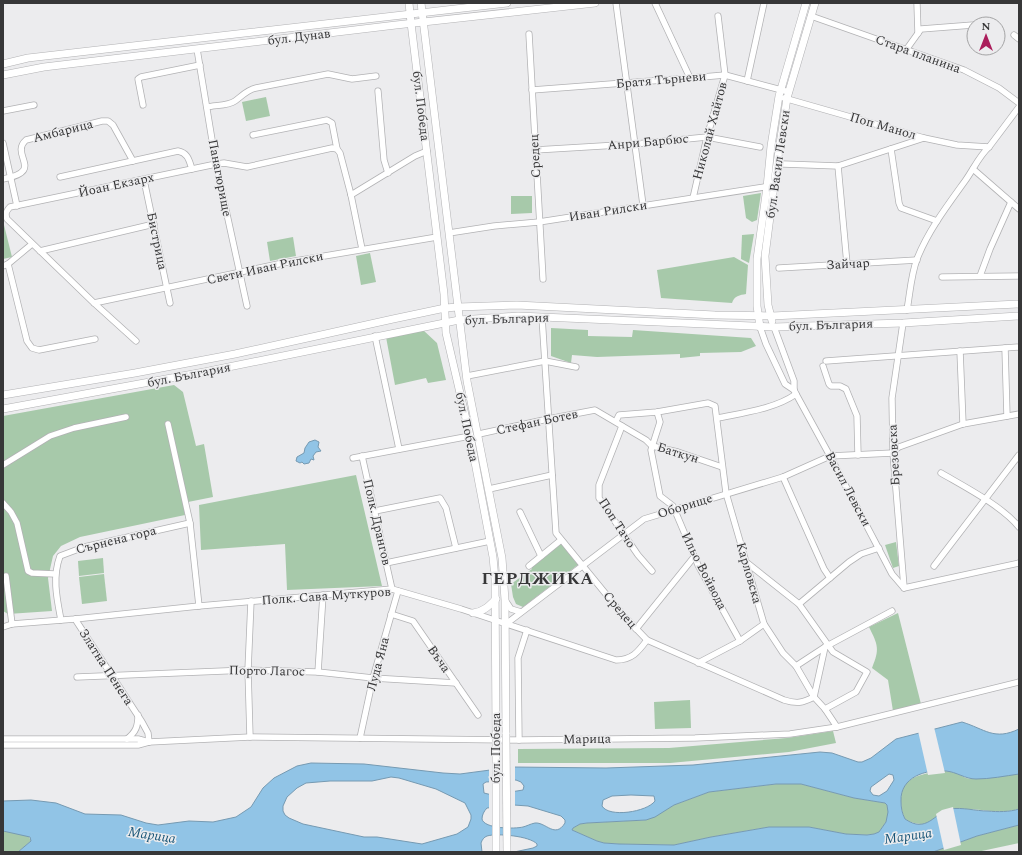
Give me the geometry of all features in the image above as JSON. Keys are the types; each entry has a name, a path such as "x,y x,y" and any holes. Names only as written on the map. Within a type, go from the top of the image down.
{"main road":[{"name":"бул. Победа","path":"409,3 445,308 446,332 470,436 495,573 496,852"},
{"name":"бул. Победа","path":"421,3 467,376 502,558 506,624 507,852"},
{"name":"бул. Дунав","path":"3,64 35,58 263,30 507,3"},
{"name":"бул. Дунав","path":"3,75 44,67 411,23 595,3"},
{"name":"бул. Васил Левски","path":"774,328 768,305 765,256 771,186 771,146 779,93 806,3"},
{"name":"бул. Васил Левски","path":"760,327 758,316 757,259 788,95 815,3"},
{"name":"бул. България","path":"3,396 235,354 445,308 517,305 715,315 772,316 1019,304"},
{"name":"бул. България","path":"3,409 210,371 375,336 460,320 518,316 774,328 903,323 1019,316"},
{"path":"473,613 479,612 486,608 496,599"}],"street":[{"path":"616,3 628,83 643,205"},
{"path":"655,3 690,78"},
{"path":"747,81 764,3"},
{"path":"917,3 918,33"},
{"name":"Николай Хайтов","path":"693,198 707,137 725,74 718,16"},
{"name":"Стара планина","path":"811,16 964,70 999,88 1019,102"},
{"path":"906,50 921,29 966,26"},
{"name":"Средец","path":"529,34 543,279"},
{"name":"Панагюрище","path":"197,49 216,164 247,306"},
{"path":"143,105 138,80 141,77 200,66"},
{"path":"207,106 234,102 250,89 328,74 352,79 376,76"},
{"name":"Братя Търневи","path":"532,90 725,74 779,93"},
{"path":"378,91 384,160 388,173"},
{"name":"Поп Манол","path":"779,93 924,138 957,145 989,147"},
{"path":"3,111 34,105"},
{"path":"907,310 911,283 917,260 937,221 984,152 1018,110"},
{"path":"253,135 327,120 332,123 337,149 340,153 351,195 362,249"},
{"name":"Амбарица","path":"3,179 20,175 24,171 25,166 21,149 22,143 26,140 102,121 108,121 113,125 134,161"},
{"name":"Анри Барбюс","path":"535,150 635,144 707,137 760,147"},
{"path":"783,164 838,166 924,138"},
{"path":"3,143 17,206 10,207 7,210 7,219 94,303 136,341"},
{"name":"Йоан Екзарх","path":"17,206 216,164 224,163 247,167 332,148 337,149"},
{"path":"891,149 901,208 937,221"},
{"path":"60,177 178,152 184,152 188,156 192,169"},
{"path":"351,195 415,156 426,152"},
{"path":"838,166 847,264"},
{"path":"973,169 1019,209"},
{"name":"Бистрица","path":"144,180 170,303"},
{"name":"Иван Рилски","path":"449,233 494,226 539,222 771,186"},
{"path":"980,276 990,248 1011,202"},
{"path":"40,251 154,224"},
{"name":"Свети Иван Рилски","path":"94,303 283,262 437,238"},
{"path":"32,244 6,265 27,341 32,348 39,350 95,339"},
{"name":"Зайчар","path":"779,268 917,260"},
{"path":"942,277 1019,276"},
{"name":"Средец","path":"542,317 556,533 560,540 623,615 647,640 784,700 795,703 805,702 814,697"},
{"name":"Брезовска","path":"903,323 892,398 893,452 904,588"},
{"name":"Васил Левски","path":"760,327 766,344 785,384 795,392 892,574 904,588"},
{"name":"Васил Левски","path":"774,328 794,381 795,392"},
{"path":"375,336 399,449"},
{"path":"858,455 857,416 846,389 840,386 831,386 829,384 825,364 898,356 1019,347"},
{"path":"1004,348 1007,416"},
{"path":"960,351 963,424"},
{"path":"467,376 545,361 576,367"},
{"path":"718,418 745,413 788,400 795,392"},
{"name":"Карловска","path":"657,412 708,403 715,406 718,418 722,467 726,493 764,624 784,653 796,666 814,697 824,708 837,727"},
{"name":"Стефан Ботев","path":"479,434 595,410"},
{"name":"Баткун","path":"595,410 616,421 646,440 652,446 678,452 722,467"},
{"path":"616,421 619,415 657,412"},
{"name":"Ильо Войвода","path":"657,412 660,422 651,450 660,496 673,506 694,557 740,641"},
{"name":"Оборище","path":"506,624 644,519 783,477 830,456 893,452 899,447 963,424 1019,414"},
{"path":"3,464 50,436 74,428 126,417"},
{"path":"168,424 190,523 199,606"},
{"name":"Поп Тачо","path":"622,426 599,485 599,498 638,555 652,572"},
{"path":"353,458 470,436"},
{"path":"934,566 1019,455"},
{"name":"Полк. Дрангов","path":"362,456 386,563 395,590"},
{"path":"941,473 1017,520 1019,527"},
{"path":"489,489 552,475"},
{"path":"783,477 824,569 830,578"},
{"path":"375,510 440,498 446,508 456,548"},
{"path":"3,503 11,512 17,523 28,571 32,573 55,574"},
{"path":"520,512 541,556"},
{"name":"Сърнена гора","path":"61,620 55,584 55,574 60,556 72,551 118,539 190,523"},
{"path":"529,566 560,540"},
{"path":"386,563 490,541"},
{"path":"799,604 849,562 861,554 879,548"},
{"path":"636,629 694,557"},
{"path":"746,562 799,604 827,646 833,652 867,672 856,692 824,708"},
{"path":"904,588 1019,563"},
{"path":"6,576 12,624"},
{"name":"Полк. Сава Муткуров","path":"12,624 251,601 395,590 527,630 616,660 624,660 632,656 647,640"},
{"name":"Луда Яна","path":"360,738 373,678 392,614 395,590"},
{"path":"318,672 323,595"},
{"path":"505,600 511,609 521,612"},
{"path":"250,737 248,670 251,601"},
{"path":"796,666 827,646 892,611"},
{"name":"Въча","path":"392,614 413,621 478,715"},
{"name":"Златна Пенега","path":"75,619 138,714 146,729 149,742"},
{"path":"3,620 12,624"},
{"path":"3,627 12,624"},
{"path":"698,663 740,641 764,624"},
{"path":"519,740 518,658 527,630"},
{"path":"814,697 827,646"},
{"name":"Порто Лагос","path":"77,677 248,670 318,672 373,678 456,683"},
{"name":"Марица","path":"3,745 138,745 149,742 250,737 519,740 694,738 790,734 837,727 1019,682"},
{"name":"Златна Пенега","path":"127,739 137,728 138,714"},
{"name":"Марица","path":"3,739 138,739 149,742"}],"green space":[{"path":"266,97 270,116 246,121 242,102"},
{"path":"761,193 757,220 752,222 746,218 743,196"},
{"path":"511,196 532,196 532,213 511,214"},
{"path":"3,225 12,257 3,259"},
{"path":"754,234 749,263 741,259 742,235"},
{"path":"293,237 296,256 270,261 267,242"},
{"path":"370,253 376,282 361,285 356,256"},
{"path":"734,257 748,265 746,294 739,295 732,303 661,298 657,270"},
{"path":"551,328 588,330 588,336 632,337 633,330 751,338 756,346 741,352 700,353 700,356 680,358 680,354 597,357 572,355 571,363 551,356"},
{"path":"423,330 437,343 446,380 428,383 426,378 395,385 386,337"},
{"path":"174,385 183,392 196,446 204,444 213,497 183,503 185,515 80,537 61,546 53,556 48,578 52,611 8,614 3,611 3,416"},
{"path":"356,475 382,586 287,590 285,544 201,550 199,505"},
{"path":"896,542 899,566 893,568 885,545"},
{"path":"561,543 579,564 523,607 516,604 513,597 511,584 532,569 531,567"},
{"path":"103,558 104,573 79,576 78,561"},
{"path":"104,574 107,601 82,604 79,577"},
{"path":"898,613 921,704 893,711 888,680 872,668 877,647 869,627"},
{"path":"690,700 691,728 655,729 654,702"},
{"path":"833,731 836,743 789,752 670,763 518,763 518,749 669,748 787,738"},
{"path":"945,771 956,773 971,779 1019,774 1019,809 1000,811 953,809 944,811 929,823 922,824 905,819 901,801 902,792 909,781 922,775"},
{"path":"776,784 801,784 854,798 885,803 889,812 886,822 879,832 867,835 846,834 809,827 769,827 674,845 604,843 572,830 580,824 587,823 646,820 674,805 709,792"},
{"path":"1019,825 1019,843 977,852 933,852 977,836"},
{"path":"3,831 27,835 31,841 18,852 3,852"}],"water":[{"path":"315,440 319,442 318,447 321,451 316,452 313,456 314,460 311,459 309,463 304,464 296,461 297,457 304,453 309,442"},
{"path":"962,722 996,734 1003,734 1019,729 1019,774 976,779 946,771 930,771 910,780 902,793 901,801 905,819 913,823 925,823 950,809 960,808 999,812 1019,809 1019,825 977,836 933,852 514,852 533,848 537,846 537,844 521,837 492,835 484,838 481,843 482,852 18,852 31,841 30,837 3,831 3,801 31,800 56,803 85,814 121,815 146,823 158,825 189,821 213,822 236,817 251,807 263,788 274,778 297,766 311,763 364,764 460,774 513,767 606,768 693,765 820,752 832,753 862,762 871,758 896,739","holes":["889,774 893,775 894,780 887,791 879,796 873,795 870,791 871,787","391,777 436,789 465,803 471,815 468,827 457,834 422,844 377,837 364,837 303,824 289,818 283,811 283,806 287,797 297,788 306,783 330,781 372,781","516,780 521,782 524,786 523,790 492,795 484,793 483,784 486,782","776,784 801,784 854,798 885,803 887,805 888,812 886,822 879,832 867,835 846,834 809,827 769,827 674,845 604,843 572,830 580,824 587,823 646,820 655,817 674,805 709,792","631,795 654,796 655,801 651,805 637,811 620,813 606,810 602,806 603,800 612,796","514,805 528,806 561,816 565,820 565,823 558,830 550,829 539,823 519,828 507,828 488,825 482,819 487,808"]}],"pier":[{"path":"934,727 945,773 928,775 918,731"},
{"path":"515,765 515,782 489,783 489,768"},
{"path":"515,790 515,807 489,810 489,793"},
{"path":"953,807 961,845 944,850 936,814 942,810"}],"district":[{"name":"ГЕРДЖИКА","path":"538,579"}]}
